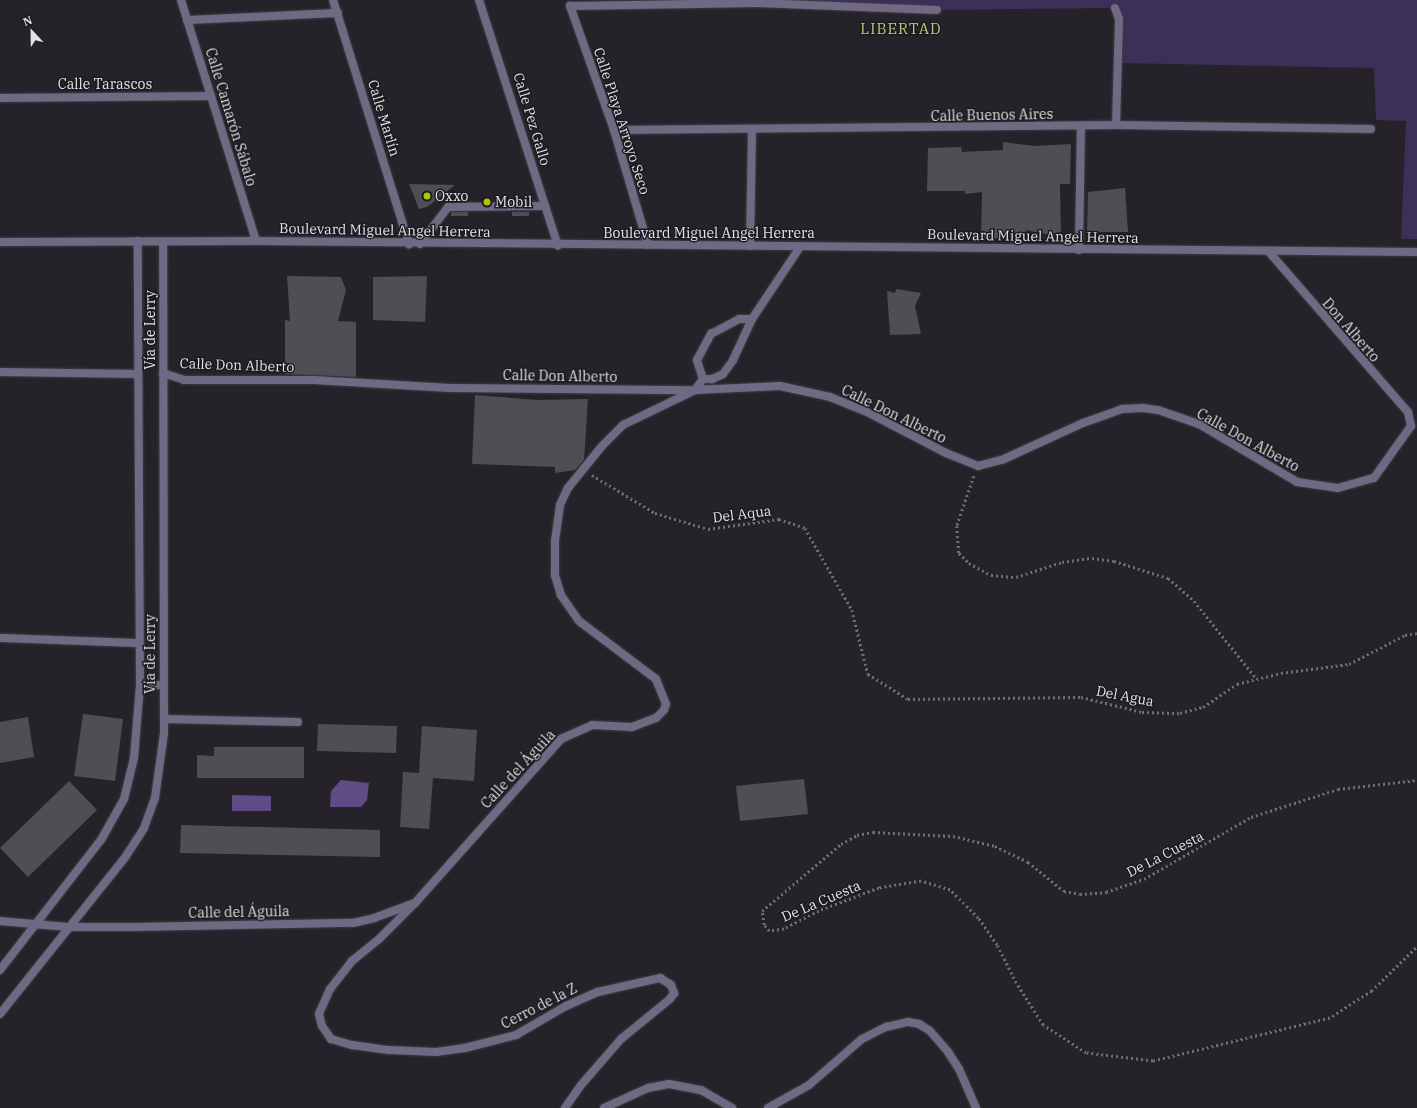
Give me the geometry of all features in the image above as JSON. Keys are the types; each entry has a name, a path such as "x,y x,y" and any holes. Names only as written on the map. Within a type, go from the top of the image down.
{"street":[{"name":"Calle Camarón Sábalo","path":"181,0 256,241"},
{"name":"Calle Marlín","path":"333,0 410,244"},
{"name":"Calle Pez Gallo","path":"479,0 558,246"},
{"path":"757,2 937,10"},
{"name":"Calle Playa Arroyo Seco","path":"648,245 614,130 570,6 757,2"},
{"path":"1115,8 1119,19 1116,125"},
{"path":"187,20 338,13"},
{"name":"Calle Tarascos","path":"0,98 211,96"},
{"name":"Calle Buenos Aires","path":"614,130 752,130 1116,125 1371,129"},
{"path":"1078,250 1081,126"},
{"path":"750,246 752,130"},
{"path":"420,244 448,207 545,206"},
{"name":"Vía de Lerry","path":"0,970 101,840 124,799 134,758 140,685 138,241"},
{"name":"Boulevard Miguel Angel Herrera","path":"0,242 256,241 558,246 648,245 1417,252"},
{"name":"Vía de Lerry","path":"0,1014 126,856 148,820 161,771 164,719 163,242"},
{"path":"752,319 739,319 711,334 696,360 703,379 712,379 723,374 733,360 752,319 800,247"},
{"name":"Don Alberto","path":"1268,251 1408,412 1411,426"},
{"path":"0,372 138,374"},
{"name":"Calle Don Alberto","path":"163,374 184,380 314,380 450,388 695,390 780,386 830,397 865,411 946,454 978,466 1004,459 1116,412 1144,408 1158,410 1199,424 1297,482 1338,488 1374,478 1411,426"},
{"name":"Calle del Águila","path":"0,921 36,922 68,927 353,923 374,918 415,903 561,739 581,728 592,725 632,727 647,722 664,710 664,697 656,679 579,621 557,586 555,541 560,505 568,488 623,425 695,390 703,379"},
{"path":"0,638 139,643"},
{"path":"140,685 163,685"},
{"path":"164,719 298,722"},
{"name":"Cerro de la Z","path":"415,903 379,939 352,961 330,989 319,1014 322,1026 331,1039 352,1045 389,1050 436,1052 458,1049 516,1035 566,1006 598,992 657,979 665,980 671,986 674,993 670,999 621,1039 581,1085 565,1108"},
{"path":"768,1108 808,1085 862,1039 886,1027 908,1022 919,1024 930,1031 948,1052 959,1069 976,1108"},
{"path":"604,1108 648,1088 669,1084 701,1090 732,1108"}],"path":[{"path":"978,466 957,526 959,553 969,563 991,576 1016,577 1062,562 1092,558 1114,561 1168,578 1194,601 1257,679"},
{"name":"Del Aqua","path":"583,469 655,513 679,522 708,529 779,519 804,528 852,610 868,674 908,700"},
{"name":"Del Agua","path":"908,700 1080,698 1142,712 1180,713 1203,707 1237,684 1257,679 1349,664 1405,635 1417,633"},
{"name":"De La Cuesta","path":"1416,948 1372,991 1330,1018 1153,1062 1086,1053 1043,1025 1016,983 997,945 978,918 950,890 921,881 879,888 819,911 784,929 769,931 764,925 762,911 841,844 865,834 953,836 994,846 1028,862 1064,891 1080,894 1106,892 1144,879 1251,817 1338,789 1417,780"}],"shaded area":[{"path":"757,0 1417,0 1417,239 1401,239 1406,121 1376,120 1374,68 1118,63 1114,8 937,10"},
{"path":"341,780 369,783 367,800 361,807 330,807 331,791"},
{"path":"232,795 271,796 271,811 232,811"}],"building":[{"path":"1003,142 1035,146 1071,144 1070,184 1060,184 1061,237 1026,230 1026,235 981,241 982,192 965,194 965,191 927,191 928,148 961,147 962,152 1003,150"},
{"name":"Oxxo","path":"409,184 455,185 427,207 419,209"},
{"path":"1125,188 1128,232 1087,232 1088,192"},
{"path":"451,212 468,212 468,216 451,216"},
{"path":"512,212 529,212 529,216 512,216"},
{"path":"287,276 341,277 346,290 338,321 356,322 356,377 285,374 285,320 290,321"},
{"path":"427,276 425,322 373,320 373,277"},
{"path":"896,289 921,293 915,306 921,334 890,335 887,291 895,293"},
{"path":"475,395 537,400 588,399 584,460 575,470 555,473 555,467 472,464"},
{"path":"83,714 123,719 115,781 74,776"},
{"path":"28,717 34,757 0,763 0,722"},
{"path":"318,724 397,726 396,753 317,751"},
{"path":"422,726 477,730 474,781 433,778 429,829 400,827 403,772 419,773"},
{"path":"214,747 304,747 304,778 197,778 197,755 214,756"},
{"path":"804,779 808,814 740,821 736,786"},
{"path":"69,781 97,810 28,877 0,848"},
{"path":"181,825 380,830 380,857 180,853"}],"place":[{"name":"Oxxo","path":"427,196"},
{"name":"Mobil","path":"487,202"}],"district":[{"name":"LIBERTAD","path":"901,29"}]}
